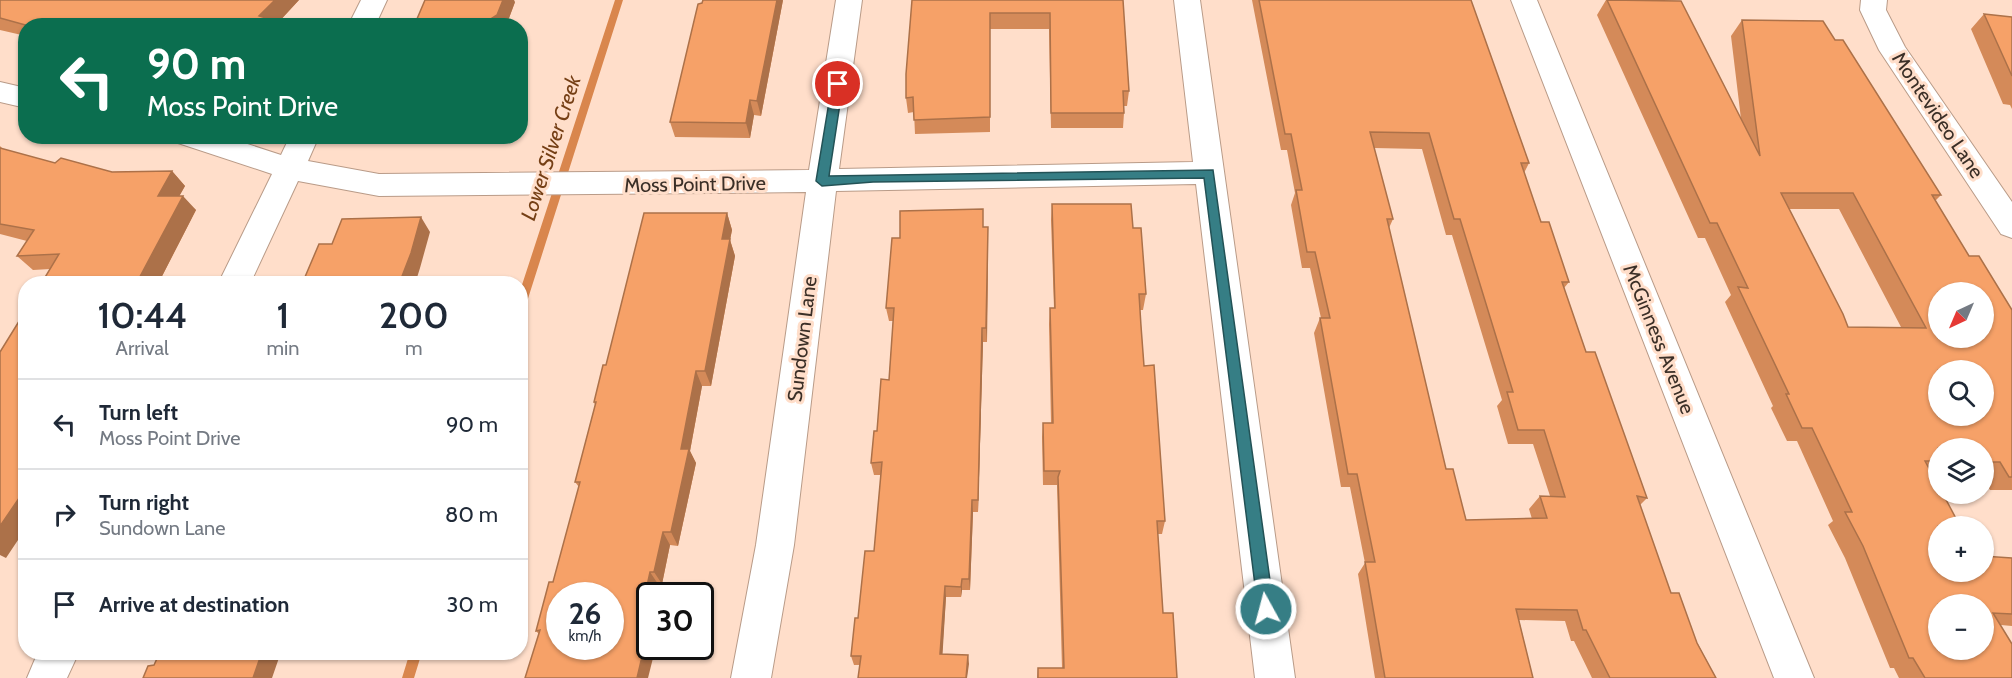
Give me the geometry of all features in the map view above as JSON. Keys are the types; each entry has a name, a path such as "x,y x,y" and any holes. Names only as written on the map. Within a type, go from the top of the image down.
{"street":[{"path":"365,18 374,0"},
{"name":"Sundown Lane","path":"751,678 776,545 822,181 849,0"},
{"path":"1187,0 1275,678"},
{"name":"McGinness Avenue","path":"1524,0 1794,678"},
{"name":"Montevideo Lane","path":"1874,0 1873,10 1893,50 2012,226"},
{"path":"0,92 18,96"},
{"name":"Moss Point Drive","path":"213,144 289,168 379,185 536,186 1209,173"},
{"path":"238,276 300,144"},
{"path":"47,678 55,660"}],"building":[{"path":"0,0 275,0 259,16 266,18 18,18 18,23 0,18"},
{"path":"425,0 503,0 497,15 492,18 417,18"},
{"path":"703,0 777,0 757,101 750,100 746,123 670,122 698,4"},
{"path":"912,0 1123,0 1129,91 1123,91 1124,113 1051,113 1050,13 990,13 990,117 914,120 913,97 906,98"},
{"path":"1259,0 1471,0 1529,163 1521,163 1541,222 1549,222 1569,282 1562,282 1586,352 1595,352 1647,498 1637,496 1671,593 1679,593 1697,643 1716,678 1610,678 1586,630 1583,630 1577,610 1516,609 1533,678 1385,678 1365,562 1375,562 1357,474 1348,474 1320,318 1330,318 1315,252 1307,252 1296,190 1302,190 1291,134 1285,134","holes":["1370,132 1429,133 1454,219 1460,219 1513,392 1507,392 1518,430 1544,430 1565,497 1540,496 1547,518 1466,520 1453,469 1446,469 1387,219 1393,219"]},
{"path":"1607,0 1681,1 1760,156 1742,20 1823,21 1835,40 1843,40 1941,195 1932,195 1969,256 1979,256 2012,310 2012,477 2009,477 2000,462 1994,462 1994,438 1928,438 1928,461 1925,461 1928,467 1928,504 1948,504 1955,516 1928,516 1928,582 1994,582 1994,557 2012,558 2012,614 1994,613 1994,594 1928,594 1928,660 1994,660 1994,615 2012,644 2012,678 1925,678 1913,658 1909,658 1863,546 1845,512 1852,512 1812,428 1802,428 1786,394 1789,394 1738,287 1748,288 1717,223 1710,223","holes":["1781,193 1853,193 1926,328 1848,327"]},
{"path":"1984,14 2012,17 2012,76"},
{"path":"0,148 55,163 61,158 112,172 172,171 158,196 183,196 140,276 46,276 59,254 17,256 34,230 0,224"},
{"path":"1052,204 1131,204 1133,228 1141,228 1146,294 1139,294 1144,366 1154,365 1165,521 1157,521 1163,613 1173,613 1177,678 1038,678 1038,668 1064,668 1058,477 1060,471 1044,471 1043,423 1053,423 1050,308 1055,308"},
{"path":"983,209 983,227 988,227 986,328 982,328 978,500 972,500 969,579 962,579 961,587 945,586 940,654 968,655 966,678 858,678 861,656 851,656 855,618 858,618 865,551 874,551 882,462 871,463 874,431 877,431 881,379 889,380 894,308 886,308 892,238 900,238 900,211"},
{"path":"644,213 727,213 722,239 730,239 705,371 696,371 681,449 689,449 671,532 663,532 654,572 650,572 648,582 636,582 636,660 641,660 637,678 525,678 540,630 536,631 546,593 546,660 624,660 624,582 553,582 580,482 575,482 596,402 594,402 603,365 606,365"},
{"path":"421,217 402,276 305,276 319,244 332,244 342,219"},
{"path":"18,323 18,500 0,526 0,352"},
{"path":"156,660 259,660 253,678 143,678 148,666 154,665"}],"waterway":[{"name":"Lower Silver Creek","path":"528,283 619,0"},
{"name":"Lower Silver Creek","path":"408,678 414,660"}],"route":[{"path":"838,84 822,181 873,178 1209,173 1266,609"}]}
